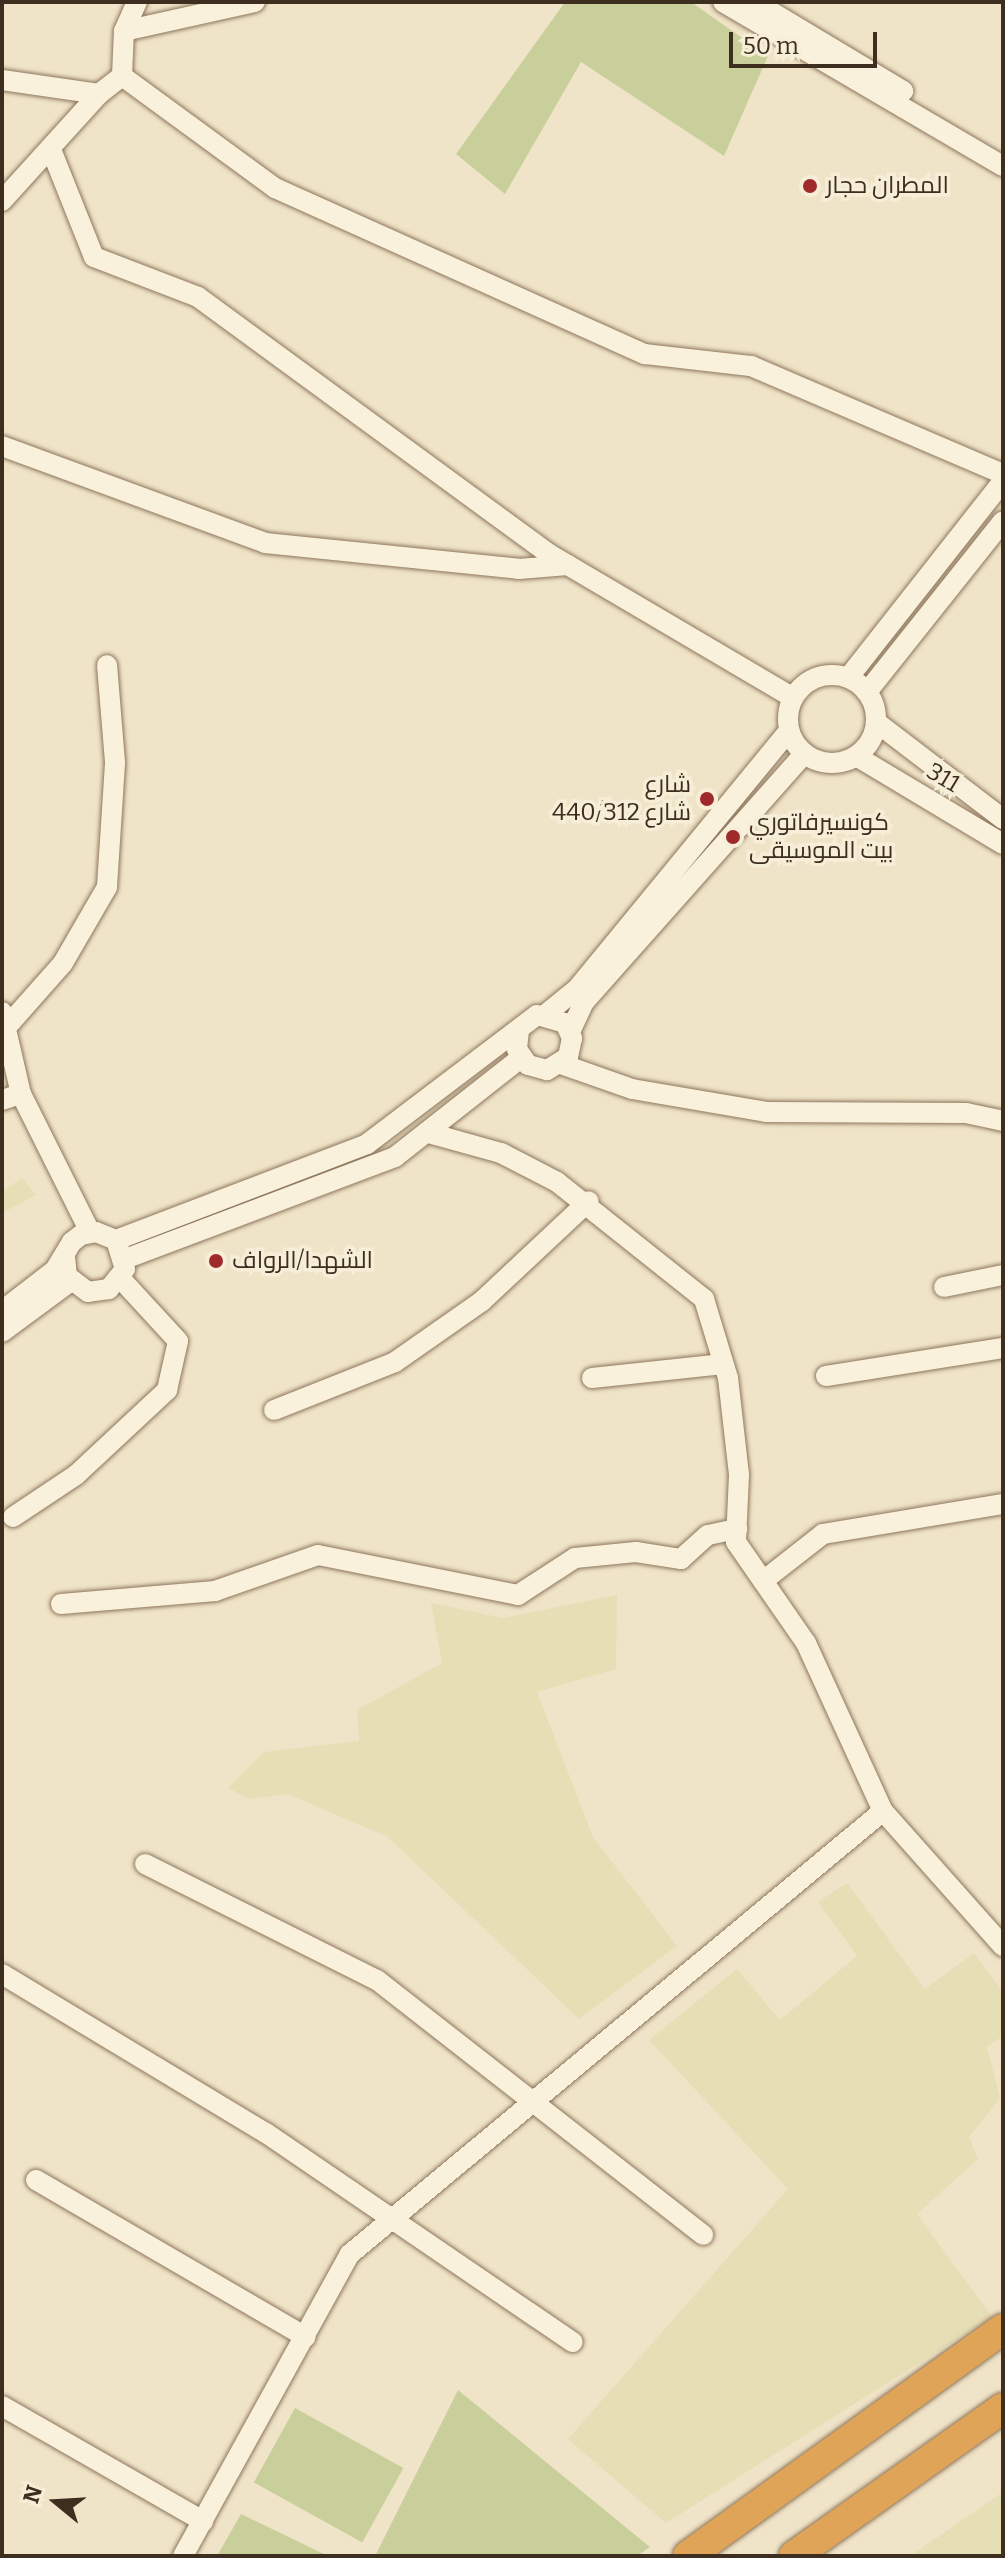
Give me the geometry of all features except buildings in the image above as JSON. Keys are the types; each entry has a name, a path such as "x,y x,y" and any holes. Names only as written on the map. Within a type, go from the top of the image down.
{"highway":[{"path":"688,2556 1003,2329"},
{"path":"794,2556 1003,2408"}],"street":[{"path":"2,201 52,152 99,94 122,76 124,31 137,2"},
{"path":"124,31 255,2"},
{"path":"723,2 1003,166"},
{"path":"755,2 1003,150"},
{"path":"122,76 275,188 316,207 645,354 751,366 1003,474"},
{"path":"2,80 99,94"},
{"path":"52,152 94,257 198,297 568,565 793,698"},
{"path":"2,446 265,543 519,569 568,565"},
{"path":"848,678 1003,481"},
{"path":"867,692 1003,521"},
{"path":"107,665 115,762 107,887 63,963 6,1018 12,1097 90,1232 116,1240 367,1144 519,1029 546,1014 576,990 789,731 793,698 818,677 848,678 867,692 876,722 856,756 833,764 804,754 789,731"},
{"name":"311","path":"876,722 1003,819"},
{"path":"561,1064 570,1032 584,1002 804,754"},
{"name":"311","path":"856,756 1003,844"},
{"path":"546,1014 570,1032"},
{"path":"519,1029 521,1058"},
{"path":"521,1058 537,1069 561,1064 632,1089 766,1112 966,1113 1003,1121"},
{"path":"71,1281 99,1292 123,1269 395,1157 521,1058"},
{"path":"429,1133 501,1153 589,1201 704,1299 723,1364 739,1475 736,1542 806,1643 883,1811 1003,1946"},
{"path":"274,1410 395,1362 482,1301 589,1201"},
{"path":"2,1311 65,1256 72,1242 90,1232"},
{"path":"13,1517 76,1475 167,1390 178,1341 123,1269 116,1240"},
{"path":"65,1256 71,1281"},
{"path":"944,1287 1003,1275"},
{"path":"2,1332 71,1281"},
{"path":"826,1376 1003,1348"},
{"path":"592,1378 723,1364"},
{"path":"763,1581 823,1534 1003,1504"},
{"path":"61,1604 215,1591 318,1555 518,1595 575,1558 636,1552 681,1559 708,1535 737,1529"},
{"path":"183,2556 350,2254 532,2098 883,1811"},
{"path":"145,1864 377,1980 532,2098 703,2235"},
{"path":"2,1974 392,2217 572,2342"},
{"path":"36,2180 306,2337"},
{"path":"2,2406 203,2521"}],"shaded area":[{"path":"22,1178 36,1195 2,1213 2,1192"},
{"path":"617,1595 616,1669 537,1692 593,1837 677,1946 579,2019 388,1837 288,1794 249,1799 228,1788 264,1752 359,1741 357,1710 442,1663 431,1603 503,1618"},
{"path":"847,1883 925,1989 974,1953 1003,1992 1003,2036 987,2047 1000,2098 969,2137 978,2159 917,2214 992,2317 666,2523 568,2439 788,2189 649,2040 737,1969 780,2020 857,1956 818,1902"},
{"path":"1003,2492 1003,2556 910,2556"}],"green space":[{"path":"565,2 691,2 768,56 724,156 581,62 505,194 456,154"},
{"path":"458,2390 650,2547 637,2556 375,2556"},
{"path":"295,2408 403,2468 362,2542 254,2482"},
{"path":"241,2514 328,2556 217,2556"}],"place":[{"name":"المطران حجار","path":"810,186"},
{"name":"شارع 440/شارع 312","path":"707,799"},
{"name":"كونسيرفاتوري بيت الموسيقى","path":"733,837"},
{"name":"الشهدا/الرواف","path":"216,1261"}]}
